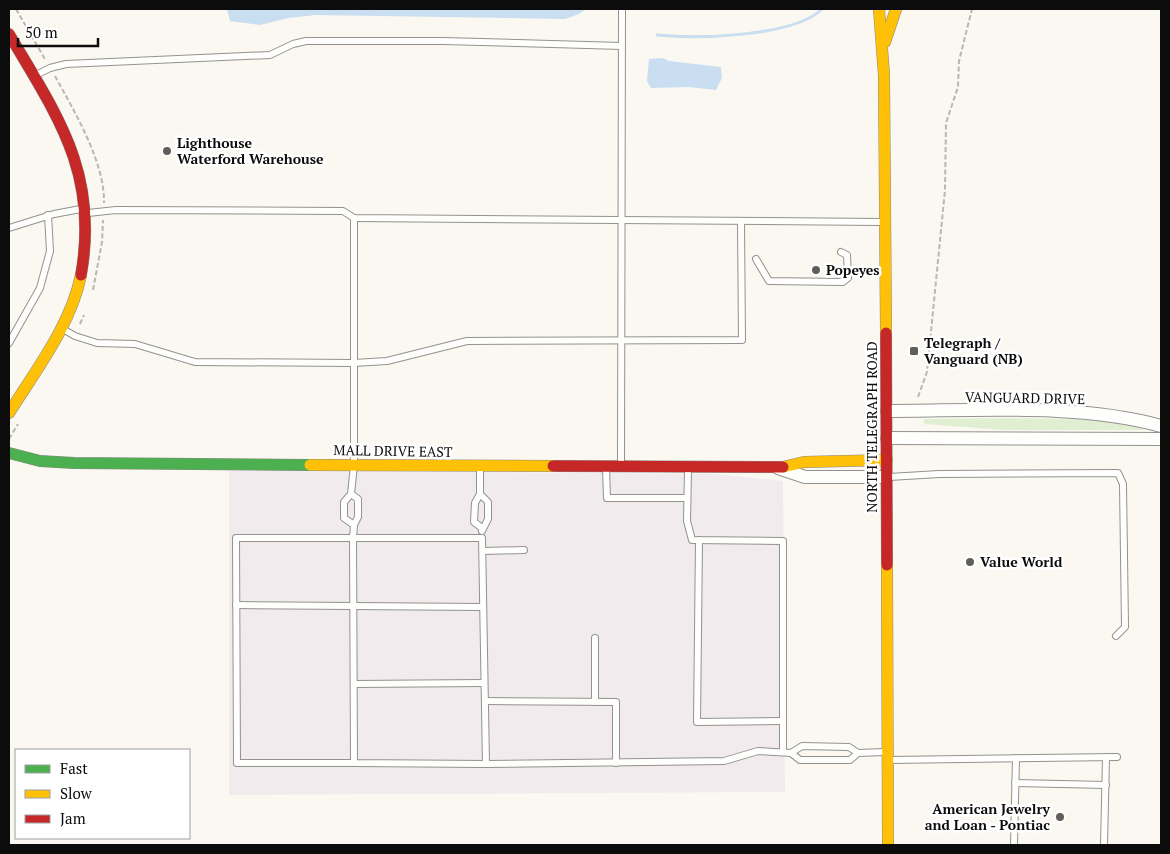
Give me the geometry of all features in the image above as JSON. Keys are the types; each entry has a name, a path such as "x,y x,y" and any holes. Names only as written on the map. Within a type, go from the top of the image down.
{"street":[{"name":"NORTH TELEGRAPH ROAD","path":"878,9 882,48 886,222 888,845"},
{"path":"882,48 896,9"},
{"path":"9,34 69,139 78,164 87,210 89,233 80,281 73,304 9,413"},
{"name":"VANGUARD DRIVE","path":"887,411 1058,412 1125,417 1161,426"},
{"path":"887,438 1161,439"},
{"name":"MALL DRIVE EAST","path":"9,453 40,461 66,462 480,467 778,468 804,462 887,460"},
{"name":"MALL DRIVE EAST","path":"778,468 805,477 888,477"}],"lane":[{"path":"621,467 620,221 622,9"},
{"path":"33,77 50,68 66,64 117,60 270,55 293,44 306,41 443,41 622,46"},
{"path":"9,228 48,215 87,210 343,211 354,218 886,222"},
{"path":"9,343 40,288 50,251 48,215"},
{"path":"354,218 354,465 351,494 344,502 344,518 354,525"},
{"path":"60,327 73,335 97,343 135,344 194,362 354,363 387,361 467,341 621,342 742,340 741,222"},
{"path":"756,260 769,281 843,282 848,278 849,262 847,256 841,252"},
{"path":"480,467 480,494 474,502 474,522 482,528"},
{"path":"606,467 607,498 688,498"},
{"path":"688,467 688,532 692,540 784,542 783,752"},
{"path":"888,477 939,474 1118,473 1123,484 1125,627 1116,636"},
{"path":"351,494 358,499 358,517 354,525 354,763"},
{"path":"480,494 488,502 488,520 482,528 486,764"},
{"path":"482,538 236,538 237,763 486,764 724,761 758,751 791,753 800,760 850,760 858,753"},
{"path":"699,540 698,722 783,721"},
{"path":"482,551 524,550"},
{"path":"236,605 484,607"},
{"path":"595,638 595,702"},
{"path":"354,684 484,683"},
{"path":"485,701 616,702 616,763"},
{"path":"791,753 802,746 849,746 858,753 888,756 1117,757"},
{"path":"1104,845 1106,757"},
{"path":"1014,845 1016,758"},
{"path":"1015,783 1106,785"}],"path":[{"path":"16,9 78,118 96,158 104,199 104,211 102,242 92,294"},
{"path":"918,397 927,372 944,190 946,123 958,87 959,61 972,9"},
{"path":"73,335 85,311"},
{"path":"9,440 22,418"}],"shaded area":[{"path":"229,470 715,474 783,481 785,792 229,795"}],"green space":[{"path":"925,419 1075,419 1130,425 1143,430 1004,430 925,424 923,421"}],"water":[{"path":"227,9 586,9 579,14 565,19 316,15 288,18 260,25 230,21"},
{"path":"663,58 669,61 721,67 722,78 716,90 689,87 651,88 647,81 649,59"}],"waterway":[{"path":"657,35 695,37 766,31 807,19 821,10"}],"traffic: fast":[{"path":"9,453 40,461 74,463 310,465"}],"traffic: slow":[{"path":"879,9 884,75 886,333"},
{"path":"885,42 896,9"},
{"path":"9,413 61,329 76,294 81,275"},
{"path":"783,467 804,462 887,460"},
{"path":"310,465 553,466"},
{"path":"887,565 888,845"}],"traffic: jam":[{"path":"9,34 58,120 70,147 79,176 84,206 85,239 81,275"},
{"path":"886,333 887,565"},
{"path":"553,466 783,467"}],"place":[{"name":"Lighthouse Waterford Warehouse","path":"167,151"},
{"name":"Popeyes","path":"816,270"},
{"name":"Telegraph / Vanguard (NB)","path":"914,351"},
{"name":"Value World","path":"970,562"},
{"name":"American Jewelry and Loan - Pontiac","path":"1060,817"}]}
